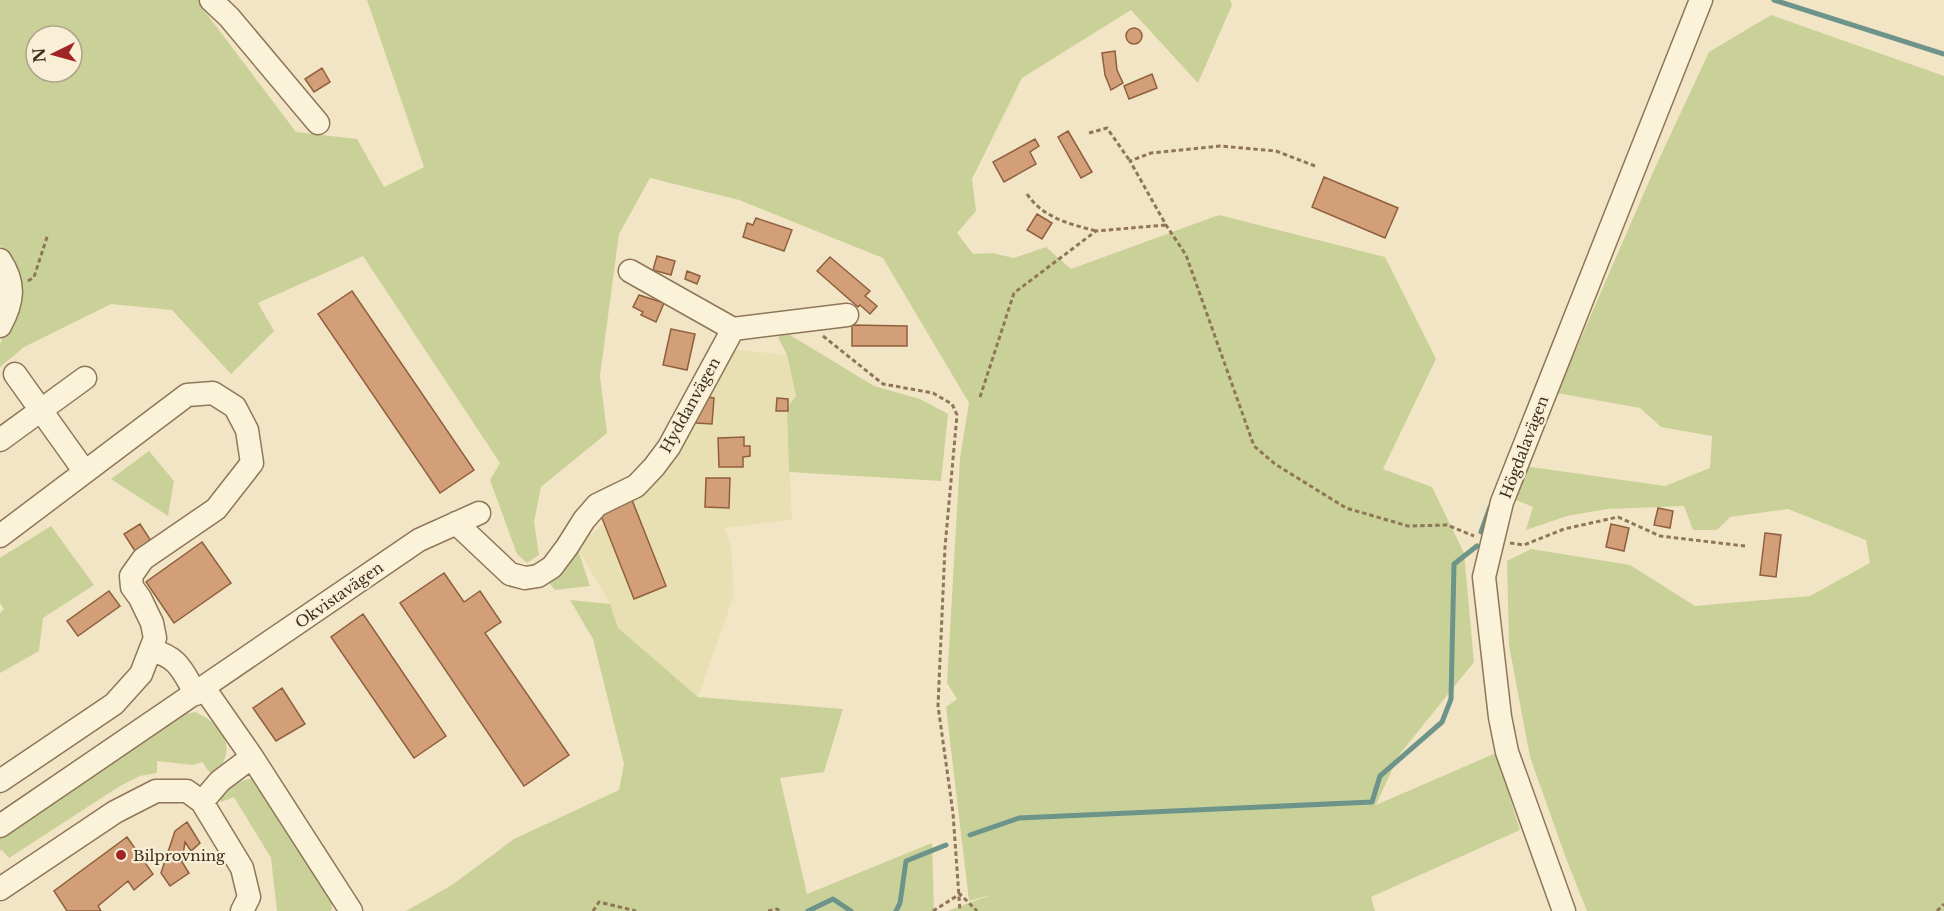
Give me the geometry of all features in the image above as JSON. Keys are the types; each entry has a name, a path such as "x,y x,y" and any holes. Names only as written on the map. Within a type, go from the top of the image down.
{"street":[{"path":"211,0 318,123"},
{"name":"Högdalavägen","path":"1564,911 1508,752 1500,717 1484,577 1502,502 1701,0"},
{"path":"0,260 6,270 10,307 0,326"},
{"path":"630,271 733,329 847,315"},
{"name":"Hyddanvägen","path":"456,523 510,574 525,578 538,576 552,567 597,505 636,486 664,454 733,329"},
{"path":"15,374 85,472"},
{"path":"0,440 85,378"},
{"path":"0,536 187,395 213,393 235,407 246,430 252,463 216,509 143,559 131,576 132,586 152,623 155,638 152,651 141,674 114,704 0,781"},
{"name":"Okvistavägen","path":"0,826 419,540 479,513"},
{"path":"152,651 165,654 177,663 252,757 351,911"},
{"path":"202,802 220,781 252,757"},
{"path":"0,889 115,812 156,791 187,791 202,802 242,868 249,897 242,911"}],"path":[{"path":"1089,133 1107,128 1130,161 1166,225 1186,255 1254,446 1275,464 1346,508 1408,526 1447,525 1524,545 1564,529 1618,517 1660,536 1745,546"},
{"path":"1130,161 1151,153 1220,146 1276,151 1315,166"},
{"path":"1027,194 1034,205 1051,216 1096,231 1166,225"},
{"path":"980,397 1014,293 1096,231"},
{"path":"27,282 34,277 48,234"},
{"path":"803,320 883,384 933,393 952,404 957,415 945,547 938,706 953,813 960,911"},
{"path":"933,911 960,894"},
{"path":"960,894 977,911"},
{"path":"593,911 599,902 636,911"},
{"path":"1937,911 1944,904"},
{"path":"768,911 777,909 780,911"}],"shaded area":[{"path":"734,349 787,355 796,396 787,408 792,520 725,528 731,547 734,595 698,697 618,628 610,604 577,547 655,481"}],"green space":[{"path":"0,0 218,0 203,9 296,132 357,139 384,187 424,167 367,0 1230,0 1232,5 1198,83 1131,10 1022,78 972,179 976,211 957,233 973,254 992,253 1014,258 1046,247 1071,269 1219,215 1385,257 1436,359 1383,469 1432,487 1464,553 1474,662 1399,755 1376,805 1496,753 1520,830 1371,897 1375,911 947,911 991,895 969,901 946,707 957,699 947,683 960,458 969,403 883,258 739,200 650,178 619,234 600,376 607,433 541,487 534,522 539,555 527,563 517,554 490,480 500,463 363,256 258,303 274,331 231,374 172,310 111,304 24,347 0,367 0,344 22,294 8,255 0,245"},
{"path":"1771,15 1944,76 1944,911 1587,911 1530,757 1509,645 1507,561 1531,549 1630,565 1695,606 1810,596 1870,563 1866,540 1788,509 1730,517 1717,530 1693,530 1684,506 1607,509 1567,516 1526,530 1533,507 1516,500 1524,466 1665,486 1710,468 1712,436 1661,427 1640,408 1557,393 1654,170 1709,52"},
{"path":"785,332 874,386 920,399 948,414 941,481 789,472 787,408 796,396 787,355 778,337"},
{"path":"149,451 174,481 168,516 111,479"},
{"path":"51,526 94,585 43,618 39,651 0,673 0,613 4,609 0,603 0,558"},
{"path":"577,547 590,586 555,590 544,577"},
{"path":"570,600 610,604 618,628 698,697 843,709 824,772 780,778 807,894 932,843 934,911 406,911 452,885 514,839 619,790 624,764 593,639"},
{"path":"195,712 213,723 224,737 226,753 217,772 210,773 202,762 193,765 157,761 157,773 140,776 120,786 9,858 2,850 0,851 0,838 179,715"},
{"path":"254,778 331,887 332,911 277,911 271,858 234,797 221,802 220,799 235,785"}],"building":[{"path":"1131,28 1137,28 1142,36 1140,42 1131,44 1126,39 1126,33"},
{"path":"1115,51 1117,70 1123,83 1111,90 1105,75 1102,53"},
{"path":"322,68 330,82 314,92 305,79"},
{"path":"1152,74 1157,88 1129,99 1124,86"},
{"path":"1068,131 1092,172 1081,178 1058,137"},
{"path":"1035,139 1039,146 1030,152 1036,164 1004,182 993,162"},
{"path":"1324,177 1398,208 1385,238 1312,207"},
{"path":"1037,214 1052,223 1042,239 1027,230"},
{"path":"756,218 792,230 784,251 743,237 747,223 753,225"},
{"path":"657,256 675,261 671,275 653,270"},
{"path":"830,257 870,291 865,296 877,306 870,314 860,305 858,307 817,271"},
{"path":"687,271 700,276 697,284 685,279"},
{"path":"352,291 474,470 440,493 318,314"},
{"path":"639,295 664,303 656,322 641,315 643,312 633,307"},
{"path":"852,325 907,326 907,346 852,346"},
{"path":"671,329 695,334 687,370 663,365"},
{"path":"699,396 714,398 712,424 696,423"},
{"path":"777,398 788,399 788,411 776,411"},
{"path":"744,437 744,446 750,446 750,456 743,457 743,467 719,467 718,438"},
{"path":"706,478 730,478 729,508 705,507"},
{"path":"632,500 666,586 634,599 600,513"},
{"path":"1658,508 1673,511 1670,528 1654,525"},
{"path":"140,524 151,541 135,551 124,534"},
{"path":"1611,524 1629,528 1624,551 1606,547"},
{"path":"1765,533 1781,535 1776,577 1760,575"},
{"path":"202,542 231,583 174,623 146,582"},
{"path":"444,573 464,602 480,591 501,622 485,633 569,755 524,786 400,603"},
{"path":"109,591 120,606 78,636 67,621"},
{"path":"363,614 446,736 414,758 331,637"},
{"path":"282,688 305,724 276,741 253,708"},
{"name":"Bilprovning","path":"187,822 200,843 191,851 185,842 182,862 189,873 170,886 161,873 175,831"},
{"name":"Bilprovning","path":"127,837 153,874 134,890 128,881 98,906 101,911 67,911 54,891"}],"waterway":[{"path":"1774,0 1944,54"},
{"path":"1481,532 1490,507"},
{"path":"970,835 1019,818 1372,802 1380,776 1442,722 1451,699 1454,564 1477,546"},
{"path":"896,911 900,903 906,861 946,845"},
{"path":"808,911 833,899 851,911"}],"place":[{"name":"Bilprovning","path":"121,855"}]}
